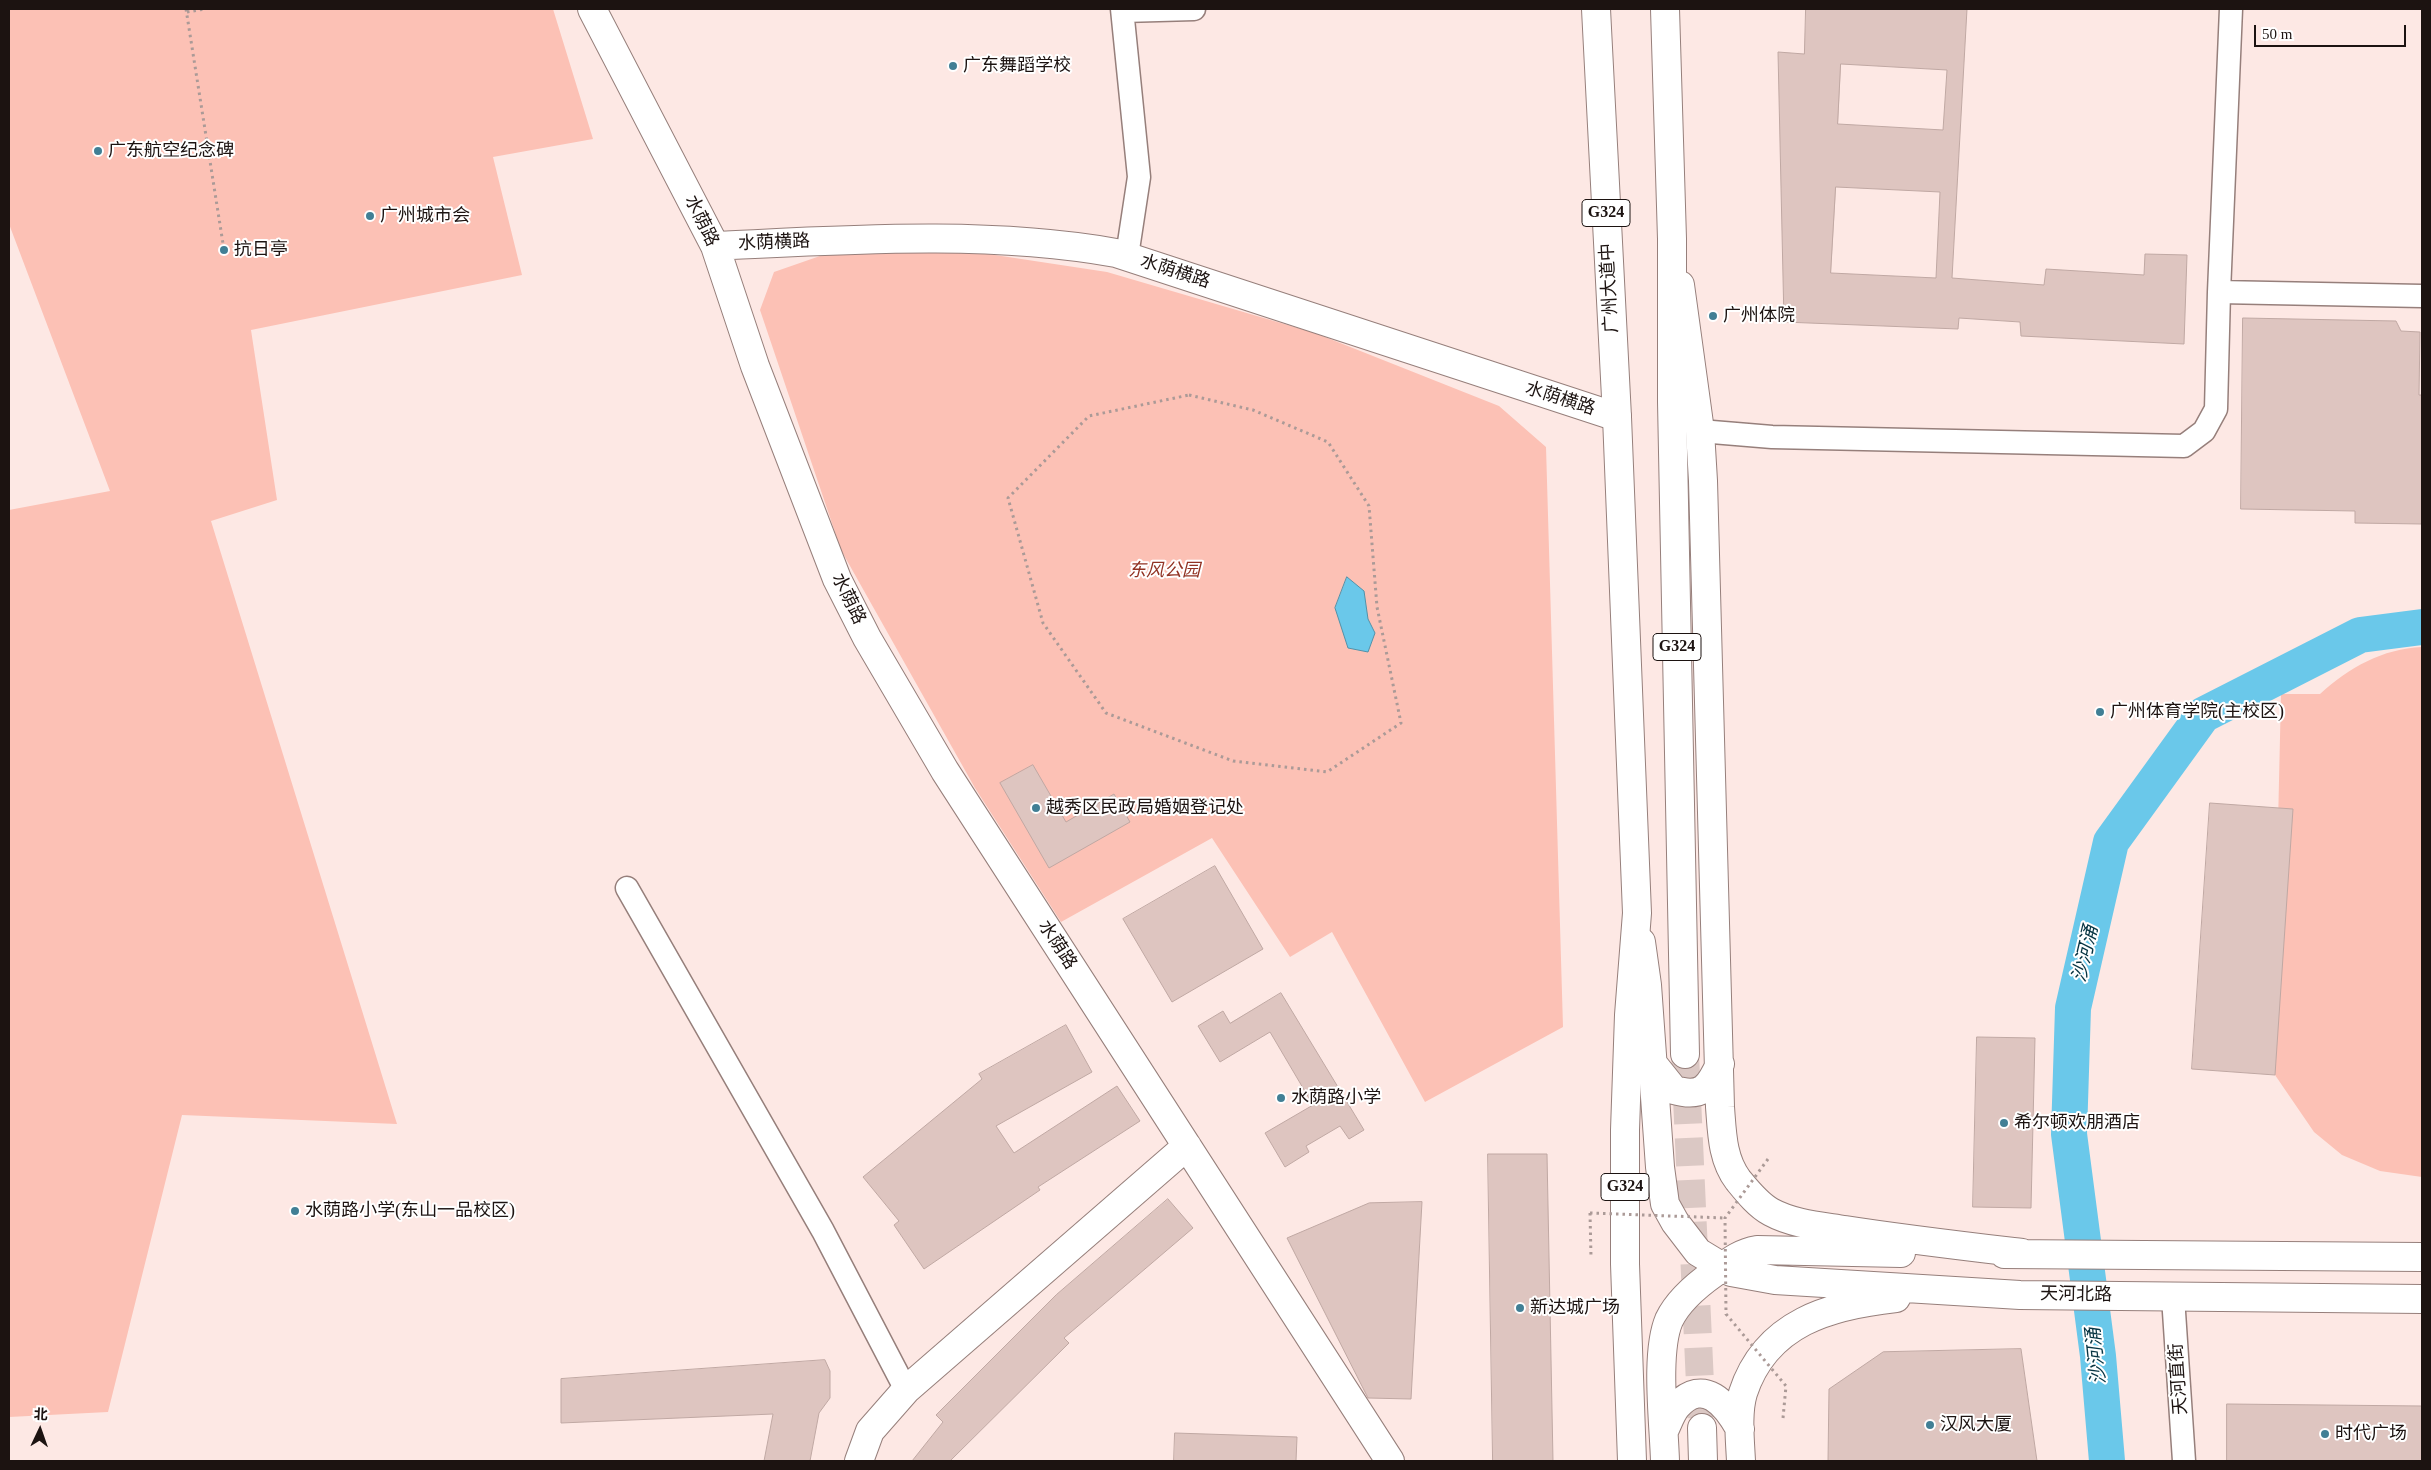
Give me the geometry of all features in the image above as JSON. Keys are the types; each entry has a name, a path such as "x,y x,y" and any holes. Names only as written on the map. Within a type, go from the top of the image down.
{"main road":[{"name":"水荫路","path":"592,9 714,246 755,366 833,570 867,638 945,771 1390,1461"},
{"name":"广州大道中","path":"1596,9 1617,417"},
{"name":"G324","path":"1666,9 1672,239 1672,402 1685,1054"},
{"path":"1672,239 1700,431 1721,1116 1725,1151 1729,1166 1737,1179 1754,1198 1770,1211 1798,1222 2022,1254"},
{"name":"水荫横路","path":"714,246 870,240 979,241 1077,246 1127,256 1617,417"},
{"name":"G324","path":"1617,417 1636,913 1629,1015 1625,1130 1625,1264 1632,1461"},
{"path":"1636,913 1647,986 1660,1167 1665,1204 1675,1222 1698,1252 1730,1265"},
{"path":"1654,1064 1674,1090 1696,1092 1706,1089 1720,1064"},
{"path":"859,1461 870,1431 906,1390 1187,1146"},
{"path":"1665,1461 1664,1346 1670,1320 1690,1293 1730,1265 1757,1250 1947,1254 2422,1257"},
{"name":"天河北路","path":"1730,1265 1775,1280 2020,1295 2422,1299"},
{"path":"1741,1461 1740,1429 1743,1394 1754,1370 1772,1345 1786,1332 1807,1318 1852,1304 1871,1301 2020,1295"},
{"path":"1664,1431 1676,1407 1687,1398 1697,1394 1710,1395 1721,1400 1730,1410 1740,1429"},
{"path":"1702,1428 1703,1461"}],"street":[{"path":"1127,256 1139,177 1122,10 1194,9"},
{"path":"1700,431 1772,437 2184,446 2204,431 2216,409 2231,9"},
{"path":"2219,292 2422,296"},
{"path":"627,888 823,1231 906,1390"},
{"name":"天河直街","path":"2173,1297 2184,1461"}],"path":[{"path":"206,9 187,10 224,250"},
{"path":"1189,395 1253,410 1328,442 1369,506 1377,607 1400,723 1327,772 1233,761 1106,713 1043,623 1008,498 1089,416 1189,395"},
{"path":"1768,1159 1725,1218 1726,1314 1786,1386 1783,1418"},
{"path":"1591,1257 1590,1213 1725,1218"}],"green space":[{"path":"9,9 553,9 593,139 493,157 522,275 251,330 277,500 211,521 397,1124 182,1115 108,1412 9,1417 9,510 110,491 9,224"},
{"name":"东风公园","path":"843,248 962,250 1107,272 1315,333 1499,406 1546,447 1563,1027 1425,1102 1332,932 1290,957 1212,838 1061,922 975,788 841,550 760,310 774,272"},
{"path":"2422,647 2422,1177 2380,1171 2342,1155 2314,1132 2275,1075 2273,1042 2281,694 2320,694 2331,684 2367,661 2393,651"}],"water":[{"path":"1347,577 1364,591 1368,619 1375,633 1368,652 1348,648 1335,608"}],"building":[{"path":"1806,9 1967,9 1952,278 2044,285 2046,269 2144,275 2145,254 2187,255 2184,344 2021,336 2020,322 1959,318 1958,329 1784,322 1778,52 1804,54","holes":["1841,64 1947,70 1943,130 1838,124","1836,187 1940,192 1936,278 1831,273"]},
{"path":"2243,318 2396,321 2401,331 2420,332 2419,395 2422,395 2422,524 2355,523 2355,511 2241,509"},
{"name":"越秀区民政局婚姻登记处","path":"1033,765 1066,822 1114,794 1130,822 1049,868 1000,783"},
{"path":"2210,803 2293,809 2275,1075 2192,1069"},
{"path":"1215,866 1263,949 1172,1002 1123,919"},
{"path":"1281,993 1364,1130 1349,1139 1340,1126 1306,1146 1309,1152 1285,1167 1265,1133 1313,1105 1270,1032 1220,1062 1198,1026 1223,1011 1230,1023"},
{"path":"1066,1025 1092,1072 996,1126 1014,1153 1117,1086 1140,1121 1038,1187 1040,1190 924,1269 894,1225 899,1221 863,1177 982,1079 979,1074"},
{"name":"希尔顿欢朋酒店","path":"1977,1037 2035,1038 2031,1208 1973,1207"},
{"name":"新达城广场","path":"1488,1154 1547,1154 1553,1461 1493,1461"},
{"path":"1168,1199 1193,1228 1064,1338 1069,1343 950,1461 912,1461 943,1422 936,1415 1056,1295"},
{"path":"1422,1202 1411,1399 1368,1398 1287,1238 1369,1203"},
{"name":"汉风大厦","path":"2021,1349 2037,1461 1828,1461 1829,1389 1883,1352"},
{"path":"825,1360 830,1371 830,1398 819,1413 810,1461 764,1461 773,1414 561,1423 561,1379"},
{"name":"时代广场","path":"2227,1404 2422,1406 2422,1461 2227,1461"},
{"path":"1175,1433 1297,1437 1296,1461 1174,1461"}],"waterway":[{"name":"沙河涌","path":"2107,1461 2098,1356 2069,1134 2073,1008 2111,842 2203,715 2360,635 2422,627"}],"tunnel":[{"path":"1685,1054 1702,1428"}],"place":[{"name":"广东舞蹈学校","path":"953,66"},
{"name":"广东航空纪念碑","path":"98,151"},
{"name":"广州城市会","path":"370,216"},
{"name":"抗日亭","path":"224,250"},
{"name":"广州体院","path":"1713,316"},
{"name":"广州体育学院(主校区)","path":"2100,712"},
{"name":"越秀区民政局婚姻登记处","path":"1036,808"},
{"name":"水荫路小学","path":"1281,1098"},
{"name":"希尔顿欢朋酒店","path":"2004,1123"},
{"name":"水荫路小学(东山一品校区)","path":"295,1211"},
{"name":"新达城广场","path":"1520,1308"},
{"name":"汉风大厦","path":"1930,1425"},
{"name":"时代广场","path":"2325,1434"}]}
